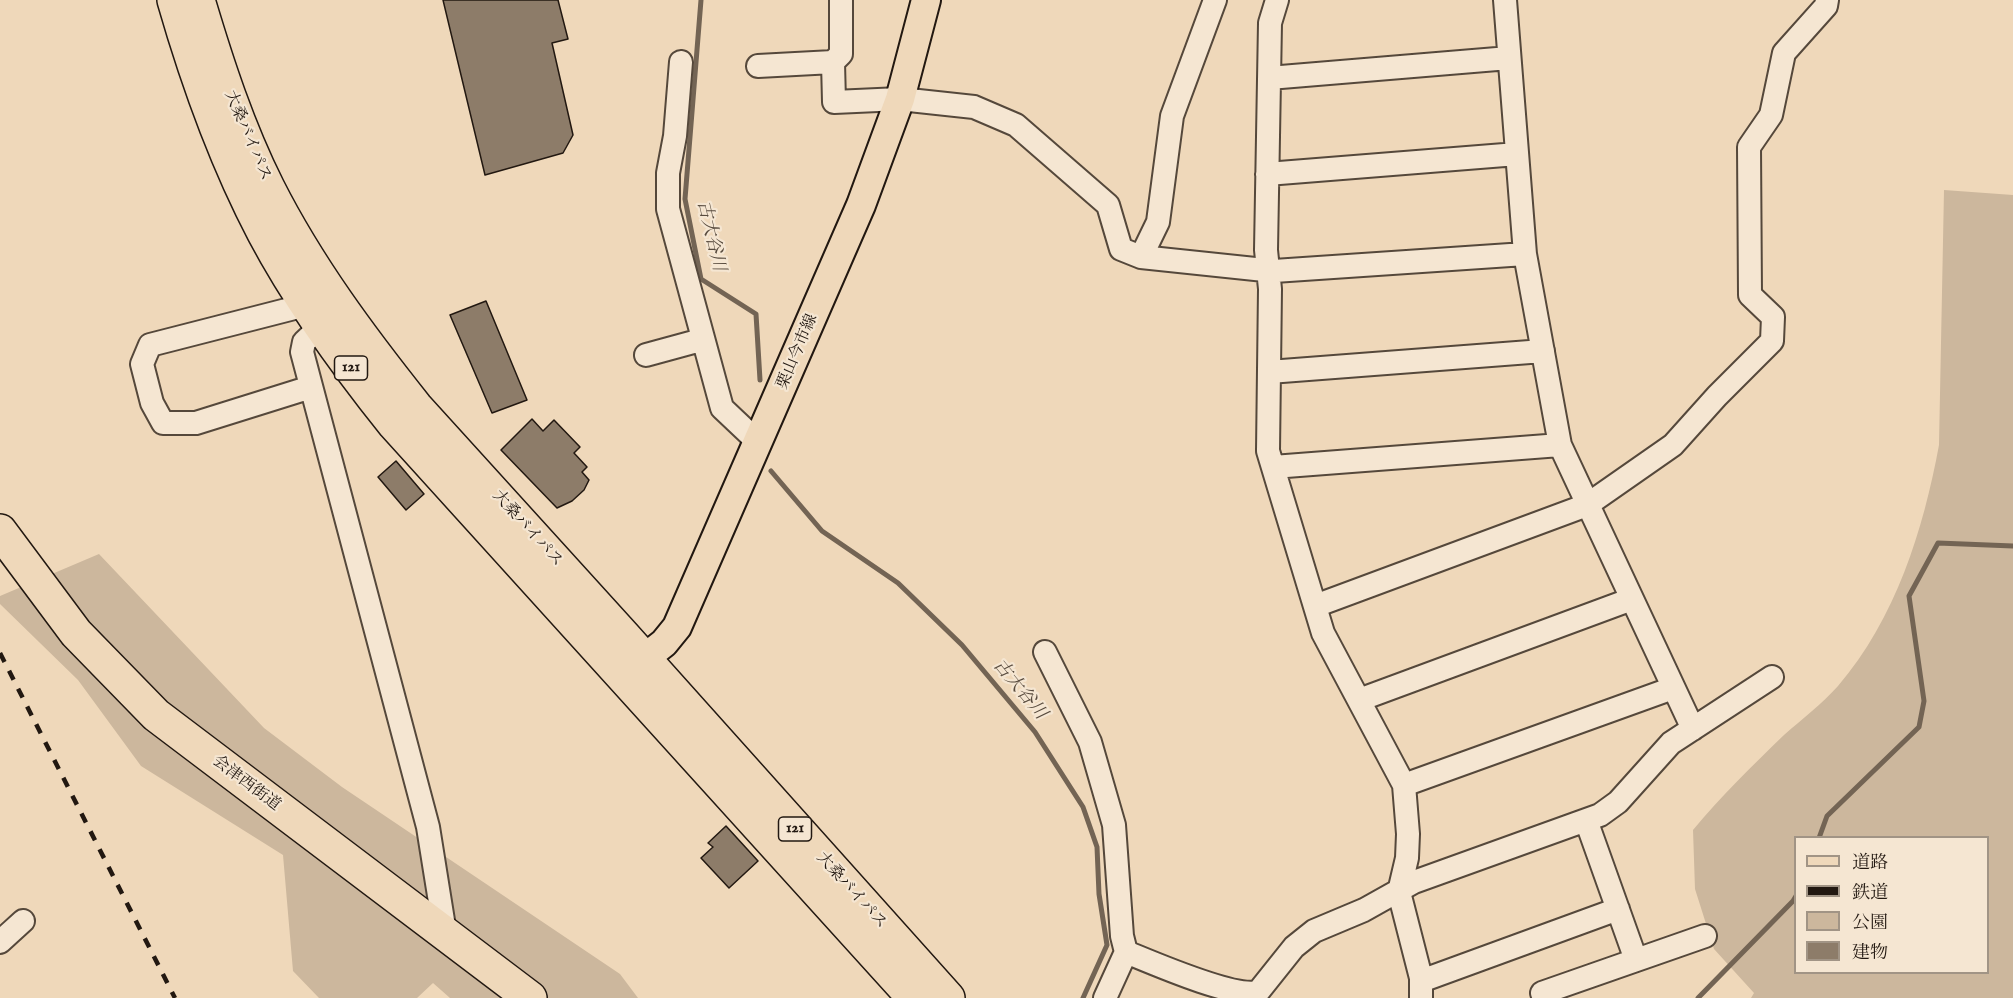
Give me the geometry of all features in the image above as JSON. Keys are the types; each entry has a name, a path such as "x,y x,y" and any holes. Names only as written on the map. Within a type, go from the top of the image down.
{"highway":[{"name":"大桑バイパス","path":"174,0 191,59 223,144 264,234 314,316 379,382 416,407 633,668 914,998"},
{"name":"大桑バイパス","path":"198,0 214,54 246,141 268,188 379,382"},
{"name":"会津西街道","path":"0,531 76,633 156,715 530,998"},
{"name":"大桑バイパス","path":"633,668 948,998"}],"main road":[{"name":"栗山今市線","path":"633,668 664,643 677,627 759,443 861,205 900,99 926,0"}],"street":[{"path":"758,66 833,62 841,54 842,0"},
{"path":"1141,257 1158,222 1172,116 1215,0"},
{"path":"1277,0 1270,23 1267,174 1268,451 1323,633 1404,785 1408,834 1407,858 1400,890 1421,990 1618,909"},
{"path":"1504,0 1525,254 1560,446 1693,729"},
{"path":"1315,606 1587,505 1673,446 1717,396 1772,341 1773,317 1750,295 1749,147 1771,115 1784,53 1826,6 1827,0"},
{"path":"1269,78 1509,58"},
{"path":"681,62 675,136 668,173 668,209 684,274 696,309 701,340 722,408 759,443"},
{"path":"833,62 834,102 900,99 974,107 1016,125 1108,205 1122,249 1141,257 1268,271 1525,254"},
{"path":"1267,174 1517,154"},
{"path":"311,387 195,423 163,423 152,403 142,364 150,345 314,316"},
{"path":"314,316 302,352 428,827 445,933"},
{"path":"646,355 701,340"},
{"path":"1269,372 1543,351"},
{"path":"1273,467 1560,446"},
{"path":"1359,700 1632,599"},
{"path":"1045,652 1090,742 1114,825 1122,936 1126,952 1105,998"},
{"path":"1126,952 1211,986 1249,995 1258,992 1294,947 1314,932 1414,882 1600,815 1618,802 1671,743 1772,677"},
{"path":"1404,785 1673,687"},
{"path":"1586,820 1636,960"},
{"path":"0,942 23,921"},
{"path":"1544,998 1542,993 1705,936"}],"green space":[{"path":"1944,190 2013,195 2013,998 1751,998 1754,993 1714,949 1695,889 1693,830 1760,758 1832,693 1858,660 1876,632 1904,572 1925,509 1939,445"},
{"path":"99,554 264,728 342,787 620,974 638,998 450,998 433,983 417,998 319,998 293,971 283,855 141,766 78,680 0,604 0,596"}],"building":[{"path":"443,0 558,0 568,39 552,43 573,135 563,153 485,175"},
{"path":"486,301 527,400 492,413 450,315"},
{"path":"532,419 543,431 554,420 580,447 574,453 587,467 582,472 589,480 584,490 572,501 557,508 501,450"},
{"path":"396,461 424,494 406,510 378,477"},
{"path":"726,826 758,861 729,888 701,858 713,847 708,843"}],"waterway":[{"name":"古大谷川","path":"701,0 685,199 701,279 756,314 760,380"},
{"name":"古大谷川","path":"771,471 822,531 898,583 962,645 1035,732 1083,807 1097,847 1099,894 1107,945 1083,998"},
{"path":"1820,836 1827,816 1919,727 1924,701 1909,596 1938,543 2013,546"},
{"path":"1698,998 1794,899"}],"railway":[{"path":"0,653 175,998"}]}
